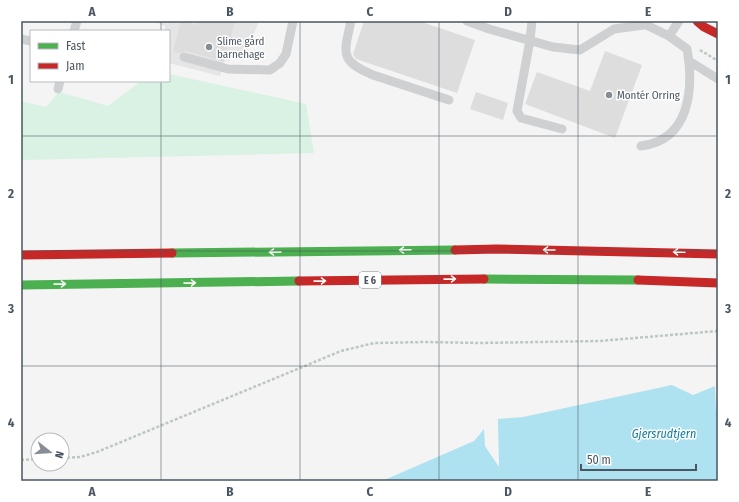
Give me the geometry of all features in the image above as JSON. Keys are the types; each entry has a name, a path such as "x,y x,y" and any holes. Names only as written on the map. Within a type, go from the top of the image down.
{"main road":[{"path":"696,21 718,34"},
{"path":"21,255 496,249 718,254"},
{"name":"E 6","path":"21,285 495,279 601,279 718,283"}],"lane":[{"path":"184,57 228,69 270,70 280,63 286,54 293,21"},
{"path":"351,21 346,46 347,57 353,64 362,71 449,100"},
{"path":"467,21 553,47 580,50 614,29 641,23 668,36 686,49 690,72 687,106 684,116 676,128 665,138 652,144 641,146"},
{"path":"532,21 530,40 516,111 521,118 562,129"},
{"path":"668,36 680,21"},
{"path":"689,61 718,78"}],"path":[{"path":"70,458 80,457 97,452 341,351 367,344 426,342 480,343 599,341 718,331"}],"shaded area":[{"name":"Slime gård barnehage","path":"152,21 259,21 247,51 228,61 225,60 220,76 170,63 170,30 165,30 165,26"}],"green space":[{"path":"170,74 306,104 314,153 21,160 21,101 46,107 59,92 108,106 140,82 170,82"}],"water":[{"name":"Gjersrudtjern","path":"672,385 693,395 715,386 716,410 718,411 718,481 382,481 474,441 484,429 485,446 499,467 498,419 523,417"}],"building":[{"path":"181,21 197,25 198,21 235,21 224,62 186,51 180,53 173,51"},
{"path":"364,21 419,21 475,40 457,93 356,59 353,54"},
{"path":"605,51 642,65 615,138 525,104 537,72 590,91"},
{"path":"476,92 508,103 503,120 470,109"}],"traffic: fast":[{"path":"172,253 455,250"},
{"path":"484,279 638,280"},
{"path":"21,285 299,281"}],"traffic: jam":[{"path":"697,21 704,27 718,34"},
{"path":"455,250 497,249 718,254"},
{"path":"21,255 172,253"},
{"path":"299,281 484,279"},
{"path":"638,280 718,283"}],"place":[{"name":"Slime gård barnehage","path":"209,47"},
{"name":"Montér Orring","path":"609,95"}]}
